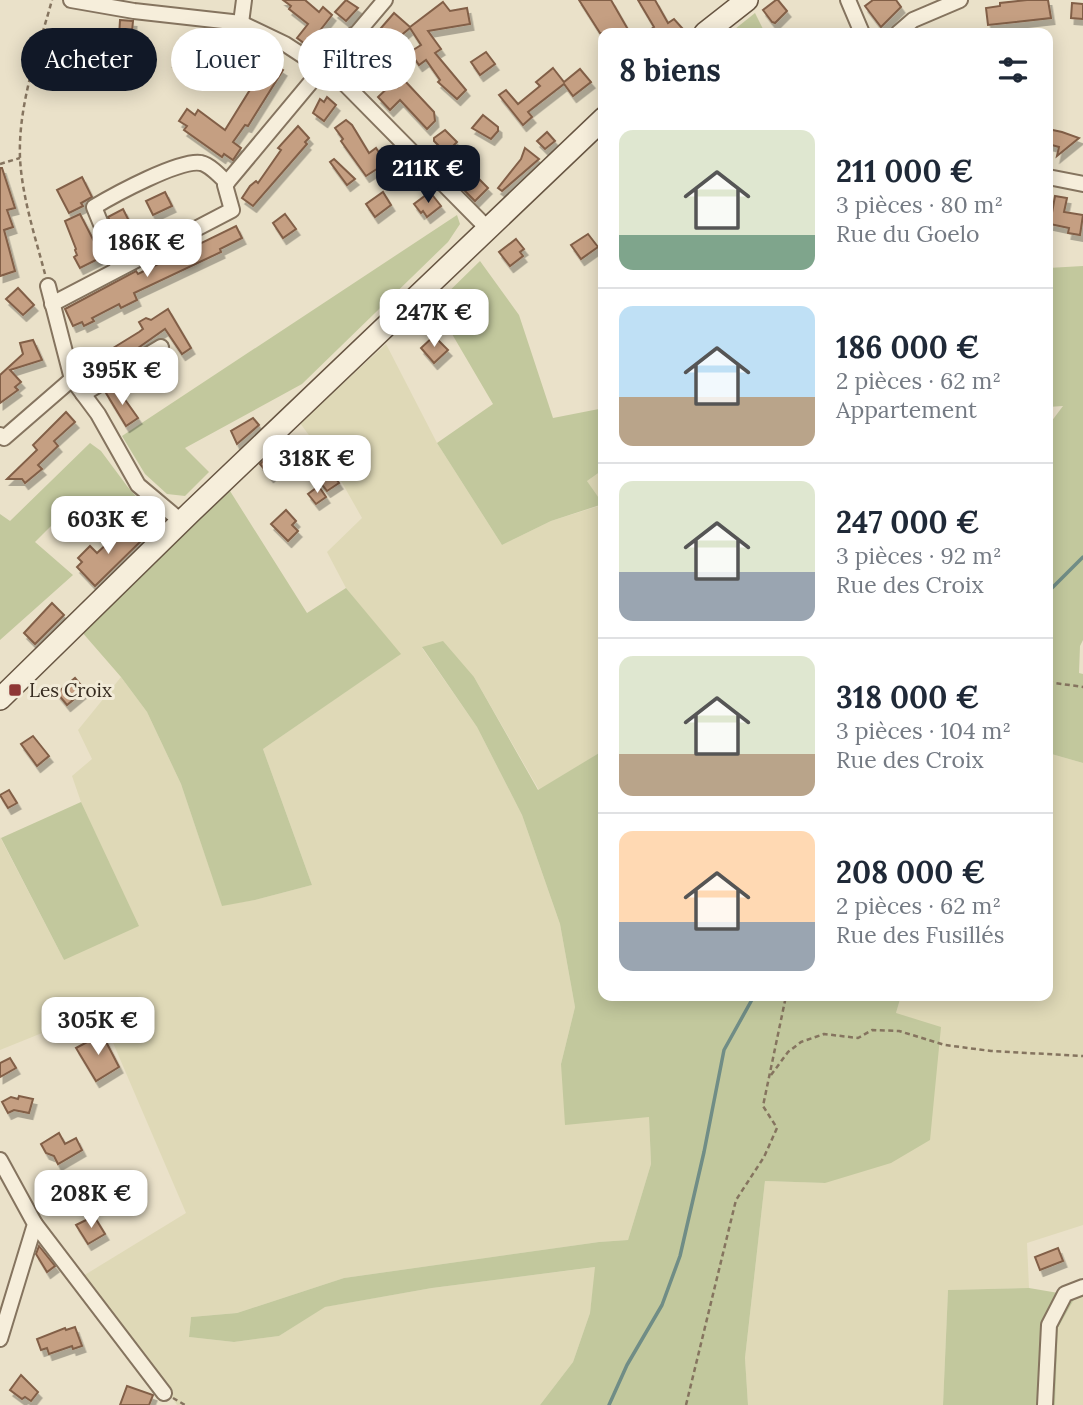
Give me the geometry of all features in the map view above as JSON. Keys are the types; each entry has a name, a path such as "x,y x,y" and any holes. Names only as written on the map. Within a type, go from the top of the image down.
{"main road":[{"path":"711,28 747,0"},
{"path":"0,699 598,124"}],"street":[{"path":"71,0 134,5 241,23 285,44 298,53"},
{"path":"241,23 244,0"},
{"path":"361,28 385,0"},
{"path":"848,0 860,28"},
{"path":"904,28 913,20 960,0"},
{"path":"52,304 232,210 225,185 298,91"},
{"path":"352,91 488,229"},
{"path":"119,268 94,207 188,162 204,163 227,183"},
{"path":"1053,178 1083,184"},
{"path":"48,286 72,379 112,437 138,485 182,522"},
{"path":"83,394 161,346"},
{"path":"4,432 72,379"},
{"path":"0,1160 35,1224 164,1393"},
{"path":"0,1339 35,1224"},
{"path":"1045,1405 1049,1325 1065,1294 1083,1287"}],"path":[{"path":"48,286 26,198 20,158 22,119 52,0"},
{"path":"0,164 20,158"},
{"path":"1053,683 1083,687"},
{"path":"686,1405 736,1200 764,1157 777,1128 763,1106 785,1001"},
{"path":"770,1077 788,1052 801,1042 824,1034 858,1038 872,1030 899,1031 945,1045 1083,1056"}],"shaded area":[{"path":"386,344 437,443 502,545 551,521 598,506 598,754 539,790 474,677 422,648 477,727 522,815 560,924 575,1007 561,1064 649,1117 651,1164 628,1240 344,1278 237,1313 191,1317 189,1337 234,1342 279,1336 324,1307 432,1288 596,1267 590,1313 573,1362 540,1405 177,1405 133,1341 83,1276 186,1213 99,1010 0,1050 0,837 64,960 81,802 72,776 92,759 78,730 121,677 147,712 181,784 222,905 255,900 312,885 263,749 400,654 346,588 327,552 362,518 336,472 300,423"},
{"path":"598,473 598,499 587,481"},
{"path":"1053,754 1083,763 1083,1225 1027,1243 1029,1288 948,1290 943,1405 748,1405 745,1358 765,1181 825,1183 900,1001 1053,1001"},
{"path":"1083,1293 1083,1405 1055,1405 1058,1328 1076,1296"}],"green space":[{"path":"755,13 762,28 736,28"},
{"path":"457,215 460,224 448,242 302,384 185,448 209,472 185,496 167,494 145,474 122,436"},
{"path":"480,261 519,315 553,418 598,409 598,473 587,481 598,497 598,506 551,521 502,545 437,443 493,404 435,305"},
{"path":"1083,266 1083,640 1080,646 1079,673 1083,674 1083,763 1053,754 1053,419 1063,406 1053,407 1053,268"},
{"path":"90,443 101,451 158,522 143,538 116,514 103,527 75,502 35,542 73,575 0,640 0,514 10,521"},
{"path":"230,491 307,613 346,588 401,654 263,749 312,885 222,906 181,784 147,712 81,631"},
{"path":"443,641 474,677 538,790 598,754 598,1001 900,1001 896,1013 941,1027 930,1140 891,1163 825,1183 765,1181 745,1358 748,1405 540,1405 573,1362 590,1313 595,1267 432,1288 325,1307 279,1336 234,1342 189,1337 191,1317 237,1313 344,1278 628,1240 651,1164 649,1117 565,1125 561,1064 575,1007 560,924 522,815 477,727 422,647"},
{"path":"81,802 139,926 64,960 1,838"},
{"path":"1029,1288 1076,1296 1058,1328 1055,1405 943,1405 948,1290"}],"building":[{"path":"283,0 305,0 319,12 323,7 332,15 322,28 305,28 308,24 289,9 291,6"},
{"path":"346,0 358,8 346,21 335,12"},
{"path":"579,0 611,0 627,28 598,30"},
{"path":"638,0 655,0 668,23 674,19 682,28 654,27"},
{"path":"776,0 787,11 775,23 763,10"},
{"path":"873,0 896,0 901,7 881,27 865,6"},
{"path":"1048,0 1051,18 988,25 986,8 1000,6 1000,3"},
{"path":"443,2 450,11 467,8 470,24 428,31 441,49 435,53 466,90 457,99 438,82 440,80 426,60 419,65 416,61 416,48 421,45 416,37 416,28 381,28 394,13 410,27"},
{"path":"1072,3 1083,4 1083,19 1071,18"},
{"path":"120,20 133,21 132,28 120,28"},
{"path":"486,52 495,64 480,75 471,62"},
{"path":"553,68 564,82 580,69 591,82 573,96 564,84 528,112 532,117 523,125 499,95 506,90 518,104 540,86 536,82"},
{"path":"249,91 270,91 248,126 245,125 233,142 241,148 233,160 224,154 222,157 184,130 187,126 179,121 187,109 195,115 198,110 225,130"},
{"path":"384,91 414,91 434,112 435,121 427,129 400,100 390,110 378,97"},
{"path":"327,97 336,105 324,121 313,113 320,99 324,102"},
{"path":"483,115 498,127 491,139 472,128"},
{"path":"346,120 369,153 376,148 386,163 366,176 335,128"},
{"path":"298,126 309,138 305,142 307,144 253,206 242,198 250,186 256,181 258,183 281,150 278,148"},
{"path":"445,130 457,142 446,153 434,141 434,138"},
{"path":"1053,130 1079,138 1057,156 1059,147 1053,145"},
{"path":"547,132 555,141 545,149 537,141"},
{"path":"525,148 539,159 502,191 498,188 521,159"},
{"path":"334,159 355,179 347,185 330,162"},
{"path":"0,168 15,208 7,210 13,227 4,230 15,271 0,276"},
{"path":"476,176 488,188 475,201 463,189"},
{"path":"82,177 92,197 81,203 83,206 69,213 57,190"},
{"path":"165,192 172,206 153,215 146,201"},
{"path":"383,192 391,205 375,217 366,204"},
{"path":"430,192 441,206 427,217 414,204"},
{"path":"1055,196 1067,198 1064,212 1083,215 1080,235 1068,233 1069,228 1053,225"},
{"path":"123,209 132,227 116,235 108,217"},
{"path":"80,214 102,257 80,268 74,257 77,255 76,249 65,221"},
{"path":"285,214 296,229 283,238 273,223"},
{"path":"236,226 242,238 220,249 221,252 134,293 137,300 121,308 119,304 92,318 94,321 84,326 82,322 73,326 65,309 136,271 138,274"},
{"path":"588,234 598,247 581,259 571,245"},
{"path":"516,239 524,249 520,252 523,256 510,266 499,252"},
{"path":"18,288 34,305 23,315 6,299"},
{"path":"168,309 191,348 182,354 165,329 121,360 119,358 112,363 105,353 143,329 139,322 146,318 151,320"},
{"path":"434,336 448,350 434,363 421,348"},
{"path":"33,340 42,360 10,370 21,382 15,387 18,390 0,403 0,375 23,354 20,343"},
{"path":"116,387 138,418 126,426 106,393"},
{"path":"66,412 75,422 54,441 58,446 38,465 42,469 25,483 22,479 7,479 37,450 33,445"},
{"path":"253,418 259,425 237,444 231,431"},
{"path":"280,445 292,459 279,472 277,470 270,476 260,464"},
{"path":"314,448 339,483 327,491 301,459"},
{"path":"320,488 326,497 316,504 308,494"},
{"path":"286,510 296,521 292,525 298,531 288,541 271,524"},
{"path":"127,525 142,540 95,586 77,567 82,562 78,558 90,546 97,553"},
{"path":"52,603 64,615 35,644 24,633"},
{"path":"75,678 85,690 67,705 57,693"},
{"path":"33,736 49,756 37,766 21,744"},
{"path":"9,790 17,803 8,808 0,795"},
{"path":"102,1034 119,1067 96,1081 76,1048"},
{"path":"10,1058 16,1068 0,1077 0,1063"},
{"path":"19,1096 33,1099 29,1113 14,1110 8,1113 2,1102 11,1097 18,1099"},
{"path":"59,1133 65,1144 76,1138 82,1150 58,1164 54,1156 46,1153 41,1144"},
{"path":"60,1177 69,1192 56,1199 48,1183"},
{"path":"94,1216 105,1234 88,1244 76,1225"},
{"path":"39,1246 55,1266 47,1272 36,1254"},
{"path":"1058,1248 1063,1261 1040,1270 1035,1257"},
{"path":"75,1327 82,1346 73,1349 72,1346 49,1354 47,1348 41,1350 37,1339"},
{"path":"21,1375 38,1392 31,1401 25,1397 22,1399 10,1390"},
{"path":"127,1386 153,1395 149,1405 120,1405"}],"waterway":[{"path":"1053,587 1083,557"},
{"path":"609,1405 627,1365 662,1305 680,1256 724,1050 751,1001"}],"place":[{"name":"Les Croix","path":"15,690"}]}
